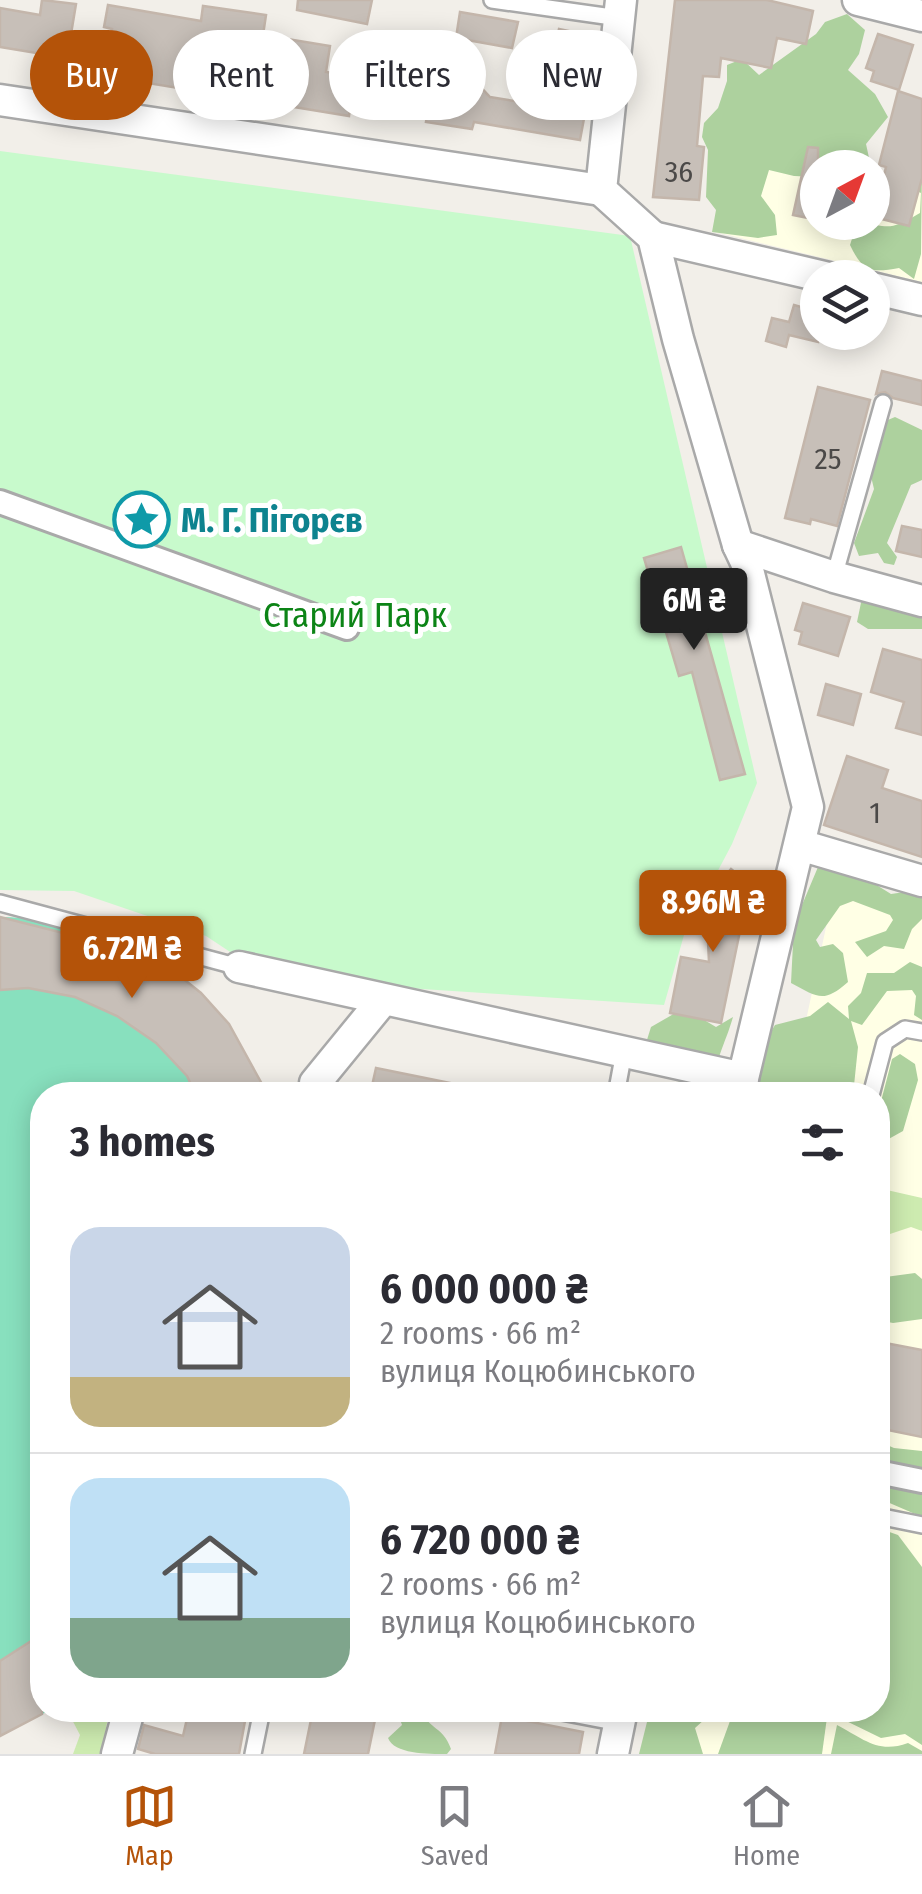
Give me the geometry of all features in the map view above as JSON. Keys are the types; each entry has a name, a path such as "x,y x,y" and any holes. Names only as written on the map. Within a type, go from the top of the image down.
{"street":[{"path":"858,0 922,16"},
{"path":"601,190 620,9"},
{"path":"0,100 601,190 653,237 800,271"},
{"path":"653,237 678,339 746,562 808,807 742,1082"},
{"path":"890,292 922,300"},
{"path":"0,502 347,628"},
{"path":"738,546 922,601"},
{"path":"800,846 922,880"},
{"path":"239,967 624,1052 727,1082"},
{"path":"316,1082 382,1000"},
{"path":"890,1475 922,1482"},
{"path":"117,1754 126,1722"},
{"path":"613,1754 619,1722"}],"lane":[{"path":"492,0 620,9"},
{"path":"834,577 883,403"},
{"path":"0,903 239,967"},
{"path":"874,1082 885,1042 905,1029 922,1032"},
{"path":"618,1082 624,1052"},
{"path":"890,1518 922,1525"},
{"path":"253,1754 260,1722"}],"shaded area":[{"path":"741,138 800,161 800,240 890,240 890,177 922,185 922,282 890,274 890,260 831,260 716,232"},
{"path":"834,890 922,913 922,1754 655,1754 662,1722 890,1722 890,1082 793,1082"}],"green space":[{"path":"847,14 865,30 859,54 848,70 875,94 888,117 866,144 867,150 800,150 800,176 769,170 761,196 775,215 777,235 758,238 712,232 716,210 706,197 708,150 702,137 704,123 718,108 727,81 727,65 742,59 759,75 816,34 825,22"},
{"name":"Старий Парк","path":"0,151 630,236 757,783 732,844 684,935 664,1005 422,989 262,973 206,936 74,891 0,890"},
{"path":"922,165 921,254 914,279 899,268 890,269 890,260 858,260 850,245 852,240 890,240 890,225 920,213 921,193 907,186"},
{"path":"895,417 922,430 922,480 911,485 887,543 897,557 894,565 884,563 878,553 859,556 854,543 874,489 865,451 871,427"},
{"path":"922,594 922,629 868,629 857,622 862,598"},
{"path":"818,867 854,871 891,894 912,891 922,898 922,919 912,929 904,949 884,946 867,957 855,942 886,931 893,920 890,915 853,901 840,906 816,940 820,947 833,944 843,953 848,982 826,996 791,983 794,924"},
{"path":"0,917 32,920 119,942 174,972 216,1011 261,1082 30,1082 30,1719 0,1733"},
{"path":"910,962 922,967 922,1020 914,1015 916,996 912,990 887,991 862,1025 851,1021 858,1047 854,1082 758,1082 761,1058 775,1025 810,1016 828,1002 849,1019 848,1006 861,993 867,973 894,973"},
{"path":"684,1008 716,1027 733,1017 714,1082 680,1082 656,1073 646,1043 651,1027"},
{"path":"900,1054 915,1064 918,1080 903,1131 890,1138 890,1082 886,1082 892,1059"},
{"path":"890,1191 922,1198 922,1231 911,1227 890,1234"},
{"path":"915,1273 922,1279 922,1319 890,1322 890,1276"},
{"path":"890,1446 922,1451 922,1517 890,1503"},
{"path":"890,1532 898,1535 922,1567 922,1745 905,1734 881,1738 848,1722 890,1722"},
{"path":"73,1722 107,1722 102,1754 73,1754 80,1735"},
{"path":"401,1722 429,1722 451,1749 447,1754 397,1747 388,1738"},
{"path":"647,1722 702,1722 695,1728 703,1754 639,1754"},
{"path":"730,1722 826,1722 822,1754 718,1754"},
{"path":"837,1725 879,1746 908,1743 922,1754 831,1754"}],"building":[{"path":"42,0 76,4 72,30 30,30 30,52 0,47 0,8 40,15"},
{"path":"298,0 372,0 367,24 297,10"},
{"path":"675,0 767,0 813,11 806,44 777,38 771,68 721,58 719,77 703,76 697,146 704,147 699,200 653,197"},
{"path":"108,5 201,21 203,6 266,15 264,30 173,30 173,87 153,84 153,30 104,27"},
{"path":"460,12 518,22 516,30 506,30 506,47 486,43 486,30 457,30"},
{"path":"878,34 913,45 899,90 871,81 874,71 866,68"},
{"path":"309,43 329,46 329,113 309,109"},
{"path":"898,91 922,99 922,178 909,226 890,221 890,150 883,150"},
{"path":"486,93 506,100 506,120 584,120 580,140 474,122 472,129 426,122 486,120"},
{"path":"800,183 800,216 793,215"},
{"path":"794,305 800,307 800,338 789,335 786,347 766,341 772,318 789,322"},
{"path":"882,371 922,381 922,405 893,398 885,392 876,394"},
{"path":"818,387 870,400 837,526 785,518"},
{"path":"902,526 922,530 922,557 896,551"},
{"path":"681,547 745,774 720,780 692,672 679,676 644,558"},
{"path":"803,603 850,617 838,656 799,644 802,632 795,630"},
{"path":"883,649 922,660 922,735 896,728 904,702 871,692"},
{"path":"826,684 861,694 853,725 818,715"},
{"path":"847,756 888,770 882,788 922,801 922,857 824,825"},
{"path":"731,869 746,881 743,895 747,897 721,1023 670,1013 681,957 709,962 706,900"},
{"path":"0,917 146,954 201,993 229,1024 261,1082 190,1082 156,1043 117,1016 75,997 28,988 0,990"},
{"path":"376,1068 445,1082 373,1082"},
{"path":"890,1344 922,1350 922,1437 890,1430"},
{"path":"30,1642 30,1720 0,1736 0,1661"},
{"path":"186,1722 245,1722 239,1754 155,1754 138,1749 144,1725 183,1736"},
{"path":"311,1722 375,1722 368,1754 304,1754"},
{"path":"501,1722 532,1722 583,1732 579,1754 495,1754"}],"place":[{"name":"М. Г. Пігорєв","path":"142,520"}]}
